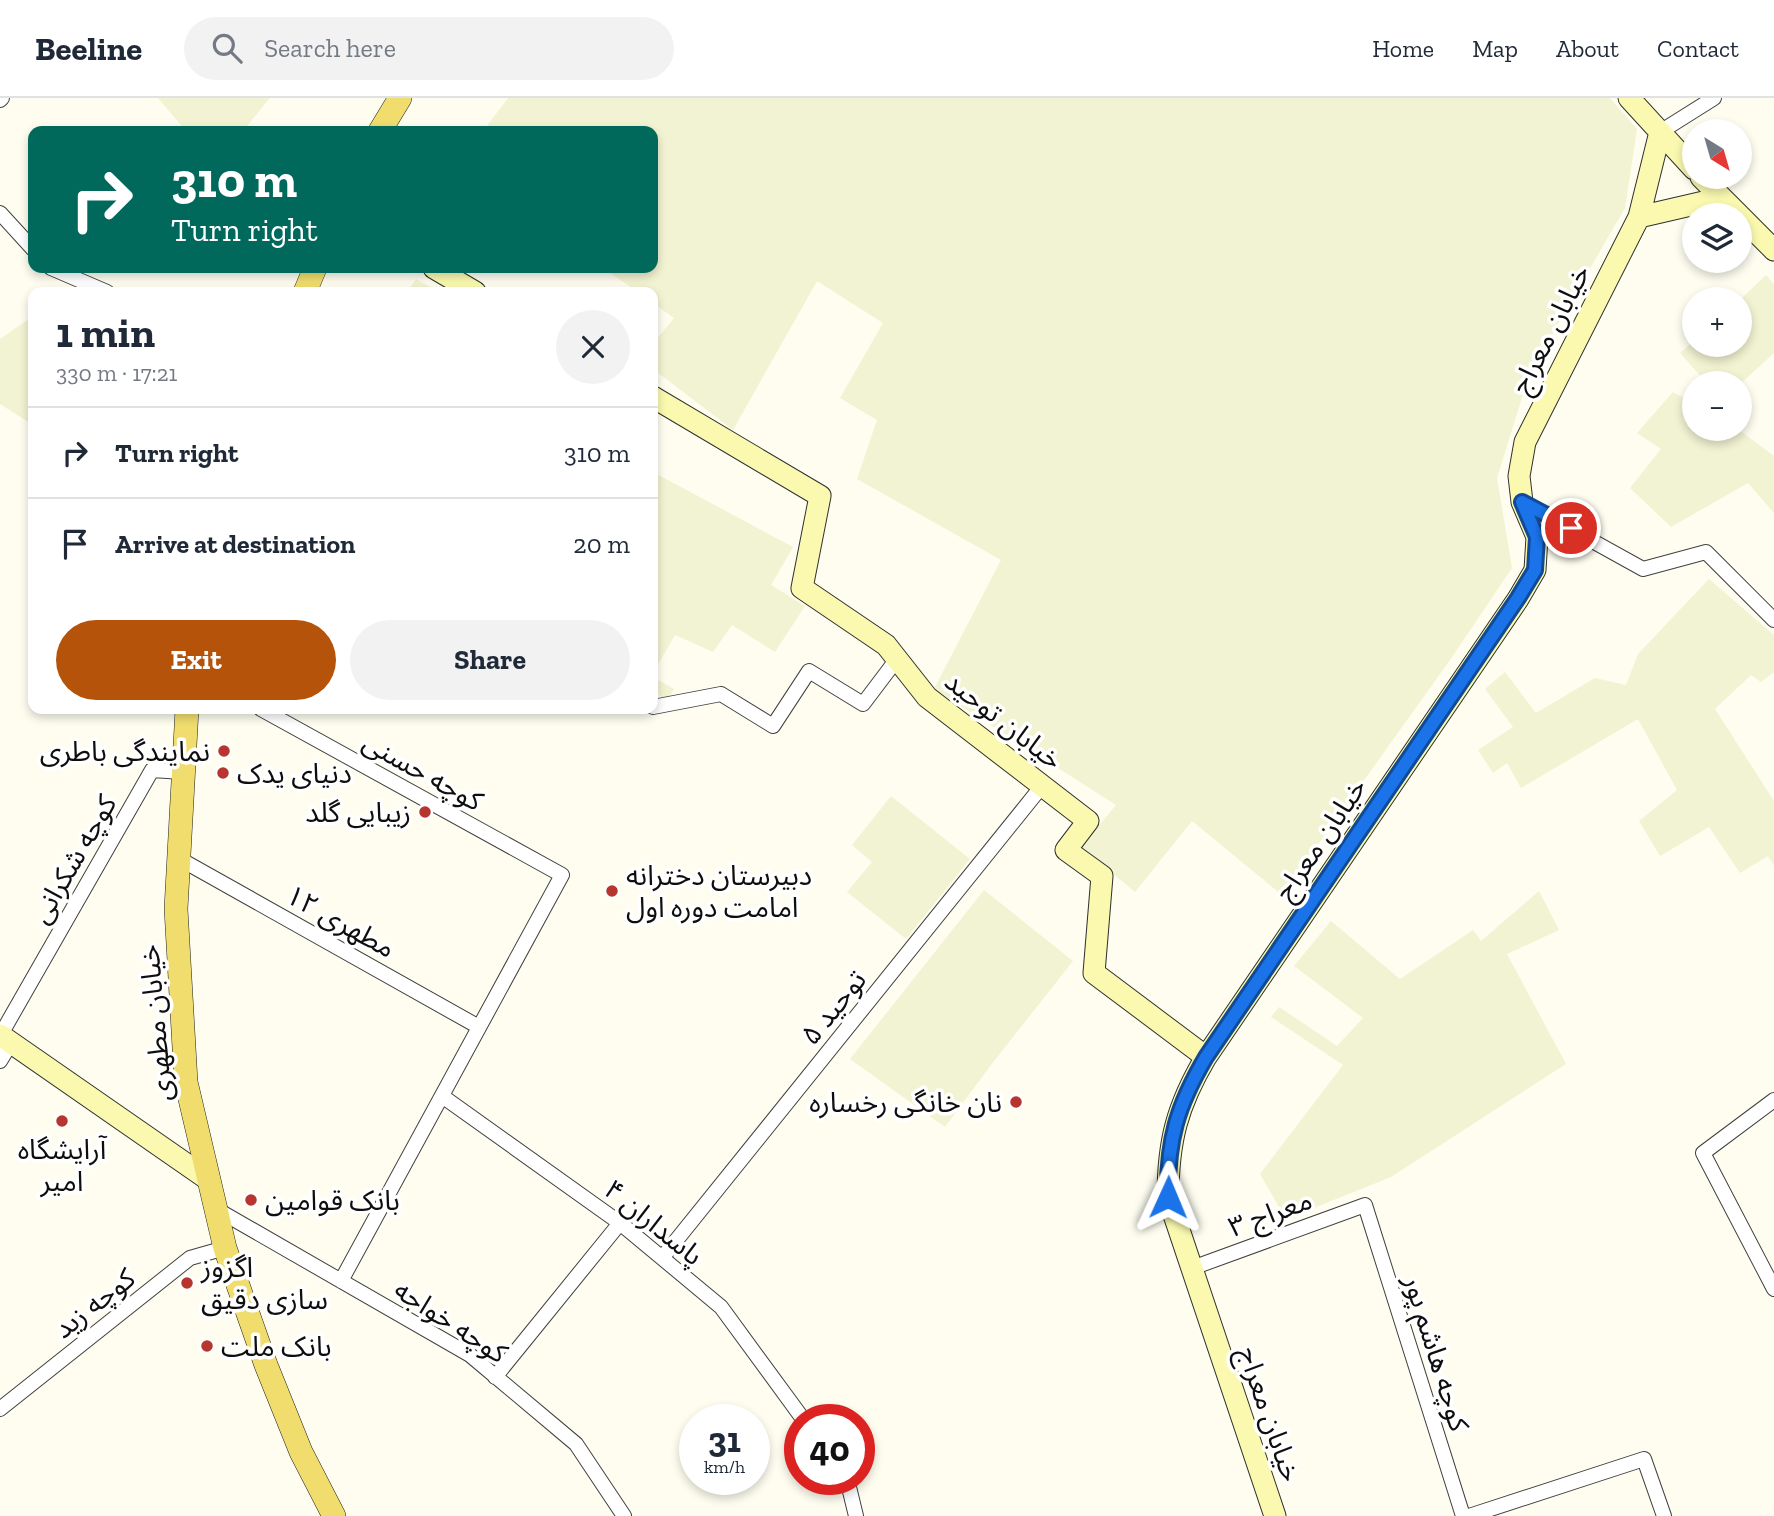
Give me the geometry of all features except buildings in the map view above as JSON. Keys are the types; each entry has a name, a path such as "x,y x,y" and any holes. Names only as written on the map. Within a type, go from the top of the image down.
{"main road":[{"path":"383,126 400,98"},
{"name":"خیابان مطهری","path":"187,714 176,909 186,1082 225,1248 266,1365 301,1452 334,1516"}],"street":[{"path":"1629,98 1682,156"},
{"path":"1660,132 1714,98"},
{"name":"خیابان معراج","path":"1275,1516 1168,1197 1168,1168 1179,1110 1206,1057 1535,570 1537,537 1522,502 1519,476 1525,442 1639,217 1660,132"},
{"path":"1712,189 1726,203"},
{"path":"1639,217 1721,198"},
{"path":"0,213 28,244"},
{"path":"1752,229 1774,250"},
{"path":"63,273 95,287"},
{"path":"443,273 466,287"},
{"name":"خیابان توحید","path":"658,400 820,496 802,588 886,645 927,697 1088,821 1066,850 1102,876 1094,974 1206,1057"},
{"path":"1522,502 1643,569 1706,552 1774,620"},
{"path":"658,706 721,694 773,726 809,671 863,704 897,659"},
{"name":"کوچه حسنی","path":"270,714 562,876 479,1027"},
{"name":"کوچه شکرانی","path":"3,1044 152,770 183,772"},
{"name":"توحید ۵","path":"662,1258 1042,786"},
{"name":"مطهری ۱۲","path":"178,858 479,1027"},
{"path":"341,1281 479,1027"},
{"path":"3,1044 209,1180"},
{"name":"پاسداران ۴","path":"442,1096 620,1223 721,1307 792,1404"},
{"path":"1774,1100 1703,1153 1774,1289"},
{"name":"معراج ۳","path":"1192,1268 1365,1205"},
{"name":"کوچه هاشم پور","path":"1365,1205 1463,1516"},
{"name":"کوچه خواجه","path":"216,1209 470,1355 576,1444 624,1516"},
{"path":"495,1377 620,1223"},
{"name":"کوچه زید","path":"0,1409 190,1258 225,1248"},
{"path":"1469,1516 1644,1459 1664,1516"},
{"path":"851,1495 856,1516"}],"green space":[{"path":"158,98 270,98 247,126 182,126"},
{"path":"508,98 1610,98 1637,129 1625,208 1530,372 1497,478 1512,568 1450,660 1282,895 1192,821 1135,892 1081,847 1116,805 934,689 1001,560 857,479 877,420 840,398 883,323 817,281 733,430 658,373 658,338 674,318 658,307 658,287 631,287 610,273 658,273 658,126 487,126"},
{"path":"1766,275 1774,284 1774,353 1752,373 1696,371 1684,357 1752,357 1752,288"},
{"path":"416,279 430,287 410,287"},
{"path":"28,319 28,422 0,404 0,339"},
{"path":"1673,392 1682,397 1682,441 1752,440 1774,456 1774,513 1748,483 1671,527 1630,488 1661,449 1637,433"},
{"path":"658,475 793,547 771,585 805,606 775,652 732,625 713,652 675,635 658,664"},
{"path":"1709,579 1774,635 1774,672 1761,682 1751,675 1715,709 1774,801 1774,866 1768,856 1740,873 1709,827 1660,856 1639,821 1677,790 1638,719 1521,788 1507,763 1493,773 1478,750 1513,727 1485,689 1505,672 1536,713 1595,678 1626,685 1638,654"},
{"path":"658,680 674,689 668,700 658,695"},
{"path":"891,796 970,859 906,939 847,892 872,862 852,845"},
{"path":"984,890 1073,961 945,1127 850,1059"},
{"path":"1539,891 1559,930 1507,954 1566,1064 1391,1177 1286,1219 1260,1174 1343,1065 1271,1017 1279,1007 1337,1046 1363,1018 1294,966 1331,921 1400,979 1473,930 1481,941"}],"place":[{"name":"نمایندگی باطری","path":"224,751"},
{"name":"دنیای یدک","path":"223,773"},
{"name":"زیبایی گلد","path":"425,812"},
{"name":"دبیرستان دخترانه امامت دوره اول","path":"612,891"},
{"name":"نان خانگی رخساره","path":"1016,1102"},
{"name":"آرایشگاه امیر","path":"62,1121"},
{"name":"بانک قوامین","path":"251,1200"},
{"name":"اگزوز سازی دقیق","path":"187,1283"},
{"name":"بانک ملت","path":"207,1346"}],"route":[{"path":"1168,1197 1168,1168 1179,1110 1206,1057 1535,570 1537,537 1522,502 1571,528"}]}
